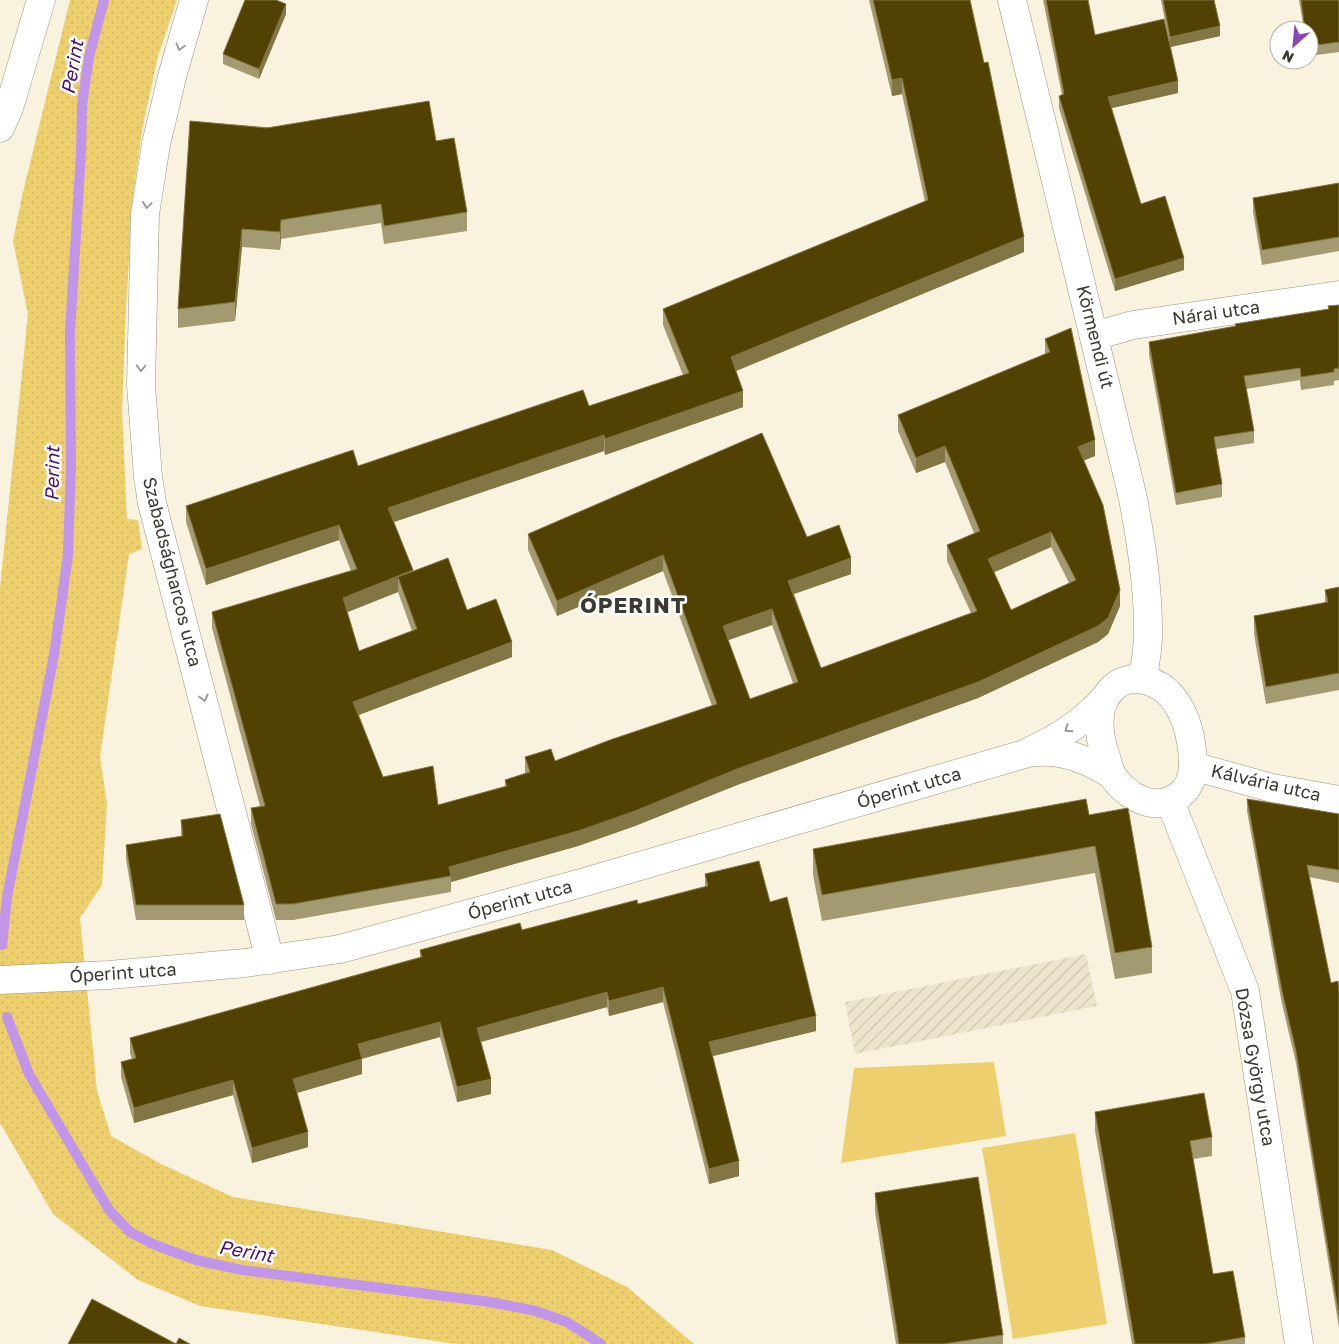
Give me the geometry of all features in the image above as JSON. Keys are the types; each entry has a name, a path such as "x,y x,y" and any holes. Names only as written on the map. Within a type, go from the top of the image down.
{"street":[{"path":"0,128 9,108 41,0"},
{"name":"Szabadságharcos utca","path":"194,0 156,144 146,214 141,385 148,477 152,503 221,764 270,960"},
{"name":"Körmendi út","path":"1012,0 1132,494 1147,595 1149,630 1143,679"},
{"name":"Nárai utca","path":"1094,336 1133,325 1339,295"},
{"path":"1132,679 1143,679 1154,682 1173,696 1186,723 1191,747 1193,766 1191,779 1186,790 1170,801 1158,804 1148,803 1127,790 1112,774 1100,741 1099,725 1104,699 1118,684 1132,679"},
{"name":"Óperint utca","path":"1028,753 1078,722 1104,699"},
{"name":"Óperint utca","path":"0,980 109,975 270,960 340,949 576,884 1028,753 1045,751 1073,755 1112,774"},
{"name":"Kálvária utca","path":"1193,766 1272,788 1339,800"},
{"name":"Dózsa György utca","path":"1170,801 1245,991 1299,1344"}],"shaded area":[{"path":"70,0 177,0 158,56 143,125 133,195 122,412 127,519 138,520 142,549 129,554 100,757 107,804 102,885 80,918 97,1091 111,1136 161,1164 233,1197 552,1250 627,1287 694,1344 456,1344 200,1306 138,1280 53,1214 0,1123 0,588 28,314 13,241 22,196"},
{"path":"1086,954 1097,1006 855,1054 845,1002"},
{"path":"994,1062 1006,1136 841,1163 854,1068"},
{"path":"1075,1133 1107,1324 1013,1339 982,1148"}],"building":[{"path":"245,0 276,0 286,4 259,69 223,54"},
{"path":"873,0 970,0 984,63 988,62 1024,237 731,357 743,391 605,439 604,435 388,508 413,570 343,598 359,651 417,629 398,577 448,558 467,610 496,599 512,642 353,702 383,777 433,766 438,805 507,786 505,780 530,772 525,757 551,749 555,761 610,740 717,704 663,555 557,601 528,534 762,433 807,537 839,525 851,558 788,581 821,668 977,611 947,545 980,531 945,446 916,458 898,415 1050,352 1045,339 1071,328 1095,440 1078,447 1103,505 1120,590 1108,618 1098,626 978,682 737,769 635,811 578,831 449,867 451,876 293,904 276,904 251,808 265,806 212,612 357,569 339,525 206,569 186,506 353,450 358,466 583,390 589,406 689,373 663,309 928,200 902,78 892,80","holes":["1051,532 1076,580 1011,610 988,559","772,609 798,682 750,699 723,626"]},
{"path":"1046,0 1088,0 1095,35 1164,19 1178,81 1108,97 1141,204 1165,196 1184,258 1115,279 1059,96 1064,94"},
{"path":"1163,0 1214,0 1220,26 1170,37"},
{"path":"1301,0 1339,0 1339,42 1319,45 1319,20 1304,20"},
{"path":"429,101 436,141 454,138 467,212 384,226 381,204 281,220 280,232 242,229 235,302 178,309 190,121 267,128"},
{"path":"1339,183 1339,237 1262,250 1253,198"},
{"path":"1339,305 1339,368 1334,369 1334,372 1301,377 1300,368 1244,376 1254,431 1214,437 1222,484 1176,493 1149,342 1236,326 1235,324 1329,309 1328,306"},
{"path":"1339,587 1339,673 1266,687 1254,616 1328,602 1325,590"},
{"path":"1086,799 1089,815 1128,808 1152,947 1115,953 1095,846 822,895 813,849"},
{"path":"1247,799 1339,814 1339,870 1307,865 1331,983 1338,981 1339,993 1339,1316 1296,1051 1282,991"},
{"path":"220,814 244,905 136,905 126,845 183,836 181,820"},
{"path":"759,861 770,902 787,897 816,1016 709,1042 739,1161 709,1169 663,987 609,1001 607,992 477,1028 491,1079 457,1087 440,1022 358,1044 362,1059 293,1079 308,1132 252,1148 233,1080 134,1108 121,1062 136,1058 130,1038 422,957 420,950 520,923 522,930 637,900 638,904 708,886 705,874"},
{"path":"1204,1093 1212,1137 1190,1141 1213,1274 1233,1271 1245,1337 1205,1344 1135,1344 1095,1112"},
{"path":"978,1177 1003,1335 943,1344 899,1344 875,1193"},
{"path":"92,1299 176,1344 68,1344"},
{"path":"179,1338 190,1344 176,1344"}],"waterway":[{"name":"Perint","path":"2,945 7,897 54,655 68,555 71,467 70,332 81,153 82,105 89,57 104,0"},
{"name":"Perint","path":"7,1017 29,1074 109,1210 130,1232 155,1245 196,1260 242,1270 490,1302 536,1311 567,1322 601,1344"}],"district":[{"name":"ÓPERINT","path":"633,605"}]}
